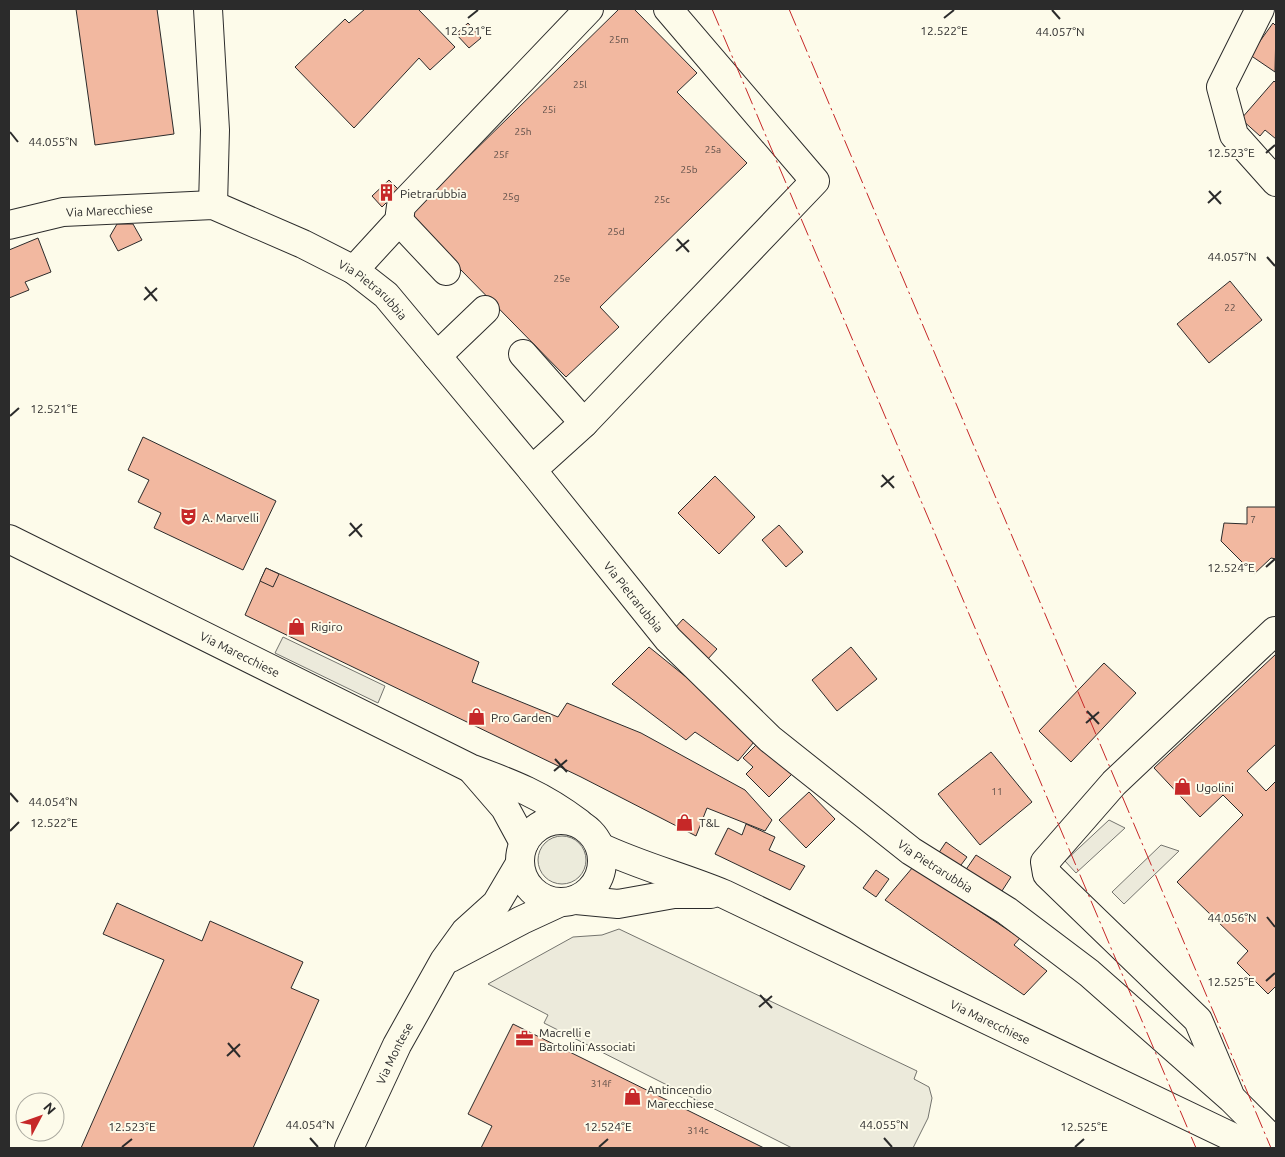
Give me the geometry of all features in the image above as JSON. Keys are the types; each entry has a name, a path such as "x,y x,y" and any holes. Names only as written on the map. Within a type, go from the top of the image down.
{"street":[{"path":"208,9 215,130 213,205"},
{"path":"354,270 399,221 401,206 588,9"},
{"path":"532,470 584,423 815,181 668,9"},
{"path":"1260,9 1221,87 1234,135 1276,182"},
{"name":"Via Marecchiese","path":"9,225 63,212 213,205"},
{"name":"Via Pietrarubbia","path":"213,205 303,244 354,270 386,295 532,470 668,639 770,738 911,851 1007,911 1089,974 1232,1099 1265,1124 1276,1143"},
{"path":"399,221 446,270"},
{"path":"437,356 485,310"},
{"path":"523,354 584,423"},
{"name":"Via Marecchiese","path":"9,539 470,768 537,795 554,804 595,837 600,847 628,861 680,876 724,894 1255,1148"},
{"name":"Via Pietrarubbia","path":"1232,1099 1198,1020 1083,901 1047,874 1045,862 1111,786 1275,632"},
{"name":"Via Marecchiese","path":"470,768 505,808 522,854 527,884 536,894 548,900 618,904 674,894 724,894"},
{"path":"522,854 531,833 541,824 560,820 578,823"},
{"path":"444,961 522,920 587,894 598,878 603,859 600,847"},
{"name":"Via Montese","path":"349,1148 397,1045 444,961 465,932 496,904 522,854"}],"shaded area":[{"path":"283,637 385,686 378,703 275,653"},
{"path":"1109,820 1125,828 1076,873 1065,861"},
{"path":"562,836 571,838 579,843 584,851 586,860 584,869 579,877 571,882 562,884 553,882 545,877 540,869 538,860 540,851 545,843 553,838"},
{"path":"1161,845 1179,851 1124,904 1112,892"},
{"path":"619,929 917,1071 914,1079 929,1087 932,1098 928,1118 913,1148 792,1148 544,1023 548,1015 488,984 573,937 602,935"}],"building":[{"path":"76,9 157,9 174,134 95,145"},
{"path":"365,9 418,9 455,47 430,70 419,58 354,128 295,67 345,19 349,23"},
{"path":"619,9 634,9 697,73 677,92 747,163 600,307 619,327 566,377 408,216"},
{"path":"468,23 481,38 469,48 456,34"},
{"path":"1273,23 1276,26 1275,72 1250,55"},
{"path":"1274,81 1276,83 1276,139 1265,130 1260,136 1241,119"},
{"name":"Pietrarubbia","path":"389,180 399,190 382,207 372,196"},
{"path":"117,224 133,224 142,240 118,251 110,236"},
{"path":"38,238 51,272 25,282 29,290 9,298 9,250"},
{"path":"1230,281 1262,320 1209,363 1177,324"},
{"path":"143,437 276,501 243,570 154,528 161,513 138,502 149,480 128,470"},
{"path":"715,476 755,517 719,554 678,513"},
{"path":"1247,507 1276,507 1276,559 1271,558 1254,574 1221,541 1224,523 1247,524"},
{"path":"779,525 803,552 786,567 762,540"},
{"path":"266,568 479,662 472,682 558,717 567,703 641,733 745,790 772,820 765,831 707,808 696,836 581,777 245,615"},
{"path":"266,568 279,574 273,587 260,581"},
{"path":"683,619 717,649 707,660 674,629"},
{"path":"649,647 759,736 738,761 695,732 686,740 612,684"},
{"path":"851,647 877,679 837,711 812,680"},
{"path":"1276,654 1276,744 1247,771 1266,791 1276,781 1276,986 1268,994 1237,963 1248,951 1177,882 1243,815 1223,795 1200,817 1154,768"},
{"path":"1104,663 1136,693 1071,762 1039,731"},
{"path":"762,739 794,772 769,797 746,774 753,767 743,758"},
{"path":"991,752 1032,802 980,845 938,794"},
{"path":"809,792 835,819 806,848 779,820"},
{"path":"746,824 775,837 769,850 805,866 790,890 715,854 728,828 742,835"},
{"path":"946,842 967,857 958,869 938,854"},
{"path":"976,855 1011,877 1000,894 965,871"},
{"path":"913,867 1020,938 1014,945 1047,971 1024,995 885,900"},
{"path":"876,870 889,879 876,897 863,888"},
{"path":"117,903 202,941 210,921 303,962 291,988 319,1000 253,1148 81,1148 164,960 103,934"},
{"path":"513,1024 764,1148 481,1148 492,1126 468,1114"}],"power":[{"path":"712,9 1196,1148"},
{"path":"789,9 1271,1148"}],"place":[{"name":"Pietrarubbia","path":"386,193"},
{"name":"A. Marvelli","path":"188,517"},
{"name":"Rigiro","path":"297,626"},
{"name":"Pro Garden","path":"477,717"},
{"name":"Ugolini","path":"1182,787"},
{"name":"T&L","path":"685,822"},
{"name":"Macrelli e Bartolini Associati","path":"525,1039"},
{"name":"Antincendio Marecchiese","path":"633,1096"}]}
